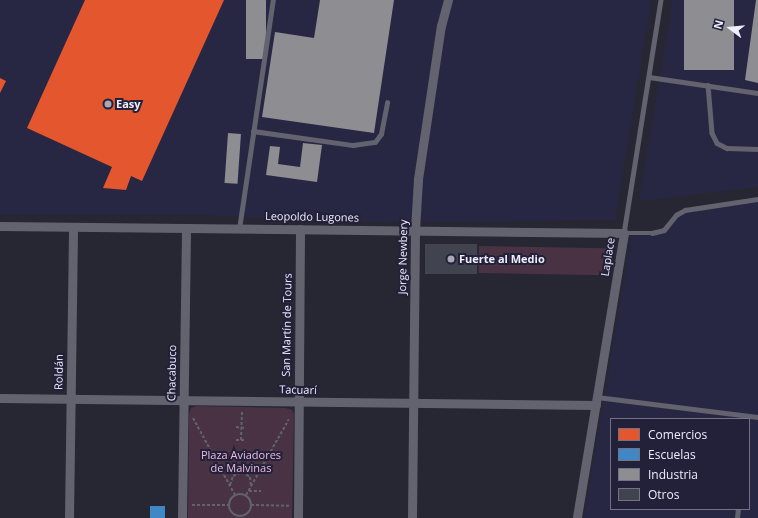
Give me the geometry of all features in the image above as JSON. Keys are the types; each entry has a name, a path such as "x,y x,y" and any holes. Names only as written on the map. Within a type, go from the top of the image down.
{"street":[{"name":"Jorge Newbery","path":"412,518 415,230 419,171 441,26 448,0"},
{"name":"Leopoldo Lugones","path":"0,226 624,233"},
{"name":"Roldán","path":"69,518 72,227"},
{"name":"Chacabuco","path":"182,518 186,228"},
{"name":"San Martín de Tours","path":"298,518 300,229"},
{"name":"Laplace","path":"578,518 624,233"},
{"name":"Tacuarí","path":"0,398 413,403 596,401"}],"lane":[{"path":"239,229 273,0"},
{"name":"Laplace","path":"624,233 661,0"},
{"path":"649,77 758,93"},
{"path":"708,85 712,133 717,142 727,148 758,149"},
{"path":"253,131 353,145 375,142 381,134 387,103"},
{"path":"624,233 652,233 664,230 676,215 684,210 758,199"},
{"path":"596,401 747,418 758,417"}],"path":[{"path":"184,400 235,495"},
{"path":"241,440 242,401"},
{"path":"246,495 299,402"},
{"path":"236,427 246,428"},
{"path":"236,440 246,440"},
{"path":"230,486 233,476 242,472 250,477 251,487"},
{"path":"249,491 261,491"},
{"path":"240,493 246,495 251,505 250,510 246,514 235,515 230,510 230,500 235,495 240,493"},
{"path":"182,505 229,505"},
{"path":"251,505 298,506"},
{"path":"246,514 247,518"}],"shaded area":[{"path":"0,0 651,0 615,220 382,222 200,215 0,215"},
{"path":"673,0 758,0 758,187 639,201"},
{"path":"758,199 758,518 584,518 632,233 663,230 676,215 685,210"}],"green space":[{"path":"479,246 606,248 606,275 479,273"},
{"name":"Plaza Aviadores de Malvinas","path":"197,406 286,408 292,410 294,414 292,518 188,518 189,414 191,408"}],"building: Comercios":[{"name":"Easy","path":"85,0 224,0 142,181 131,176 126,190 103,188 112,167 27,128"},
{"path":"0,78 6,81 0,93"}],"building: Escuelas":[{"path":"150,506 165,506 165,518 150,518"}],"building: Industria":[{"path":"246,0 266,0 266,59 246,59"},
{"path":"320,0 394,0 374,133 262,117 275,32 314,38"},
{"path":"684,0 734,0 734,70 684,70"},
{"path":"756,0 758,0 758,83 745,80"},
{"path":"228,133 241,134 237,184 225,183"},
{"path":"303,143 322,145 317,182 266,175 270,146 280,147 278,164 300,167"}],"building: Otros":[{"name":"Fuerte al Medio","path":"425,244 477,244 477,274 425,274"}],"place":[{"name":"Easy","path":"108,104"},
{"name":"Fuerte al Medio","path":"451,259"}]}
